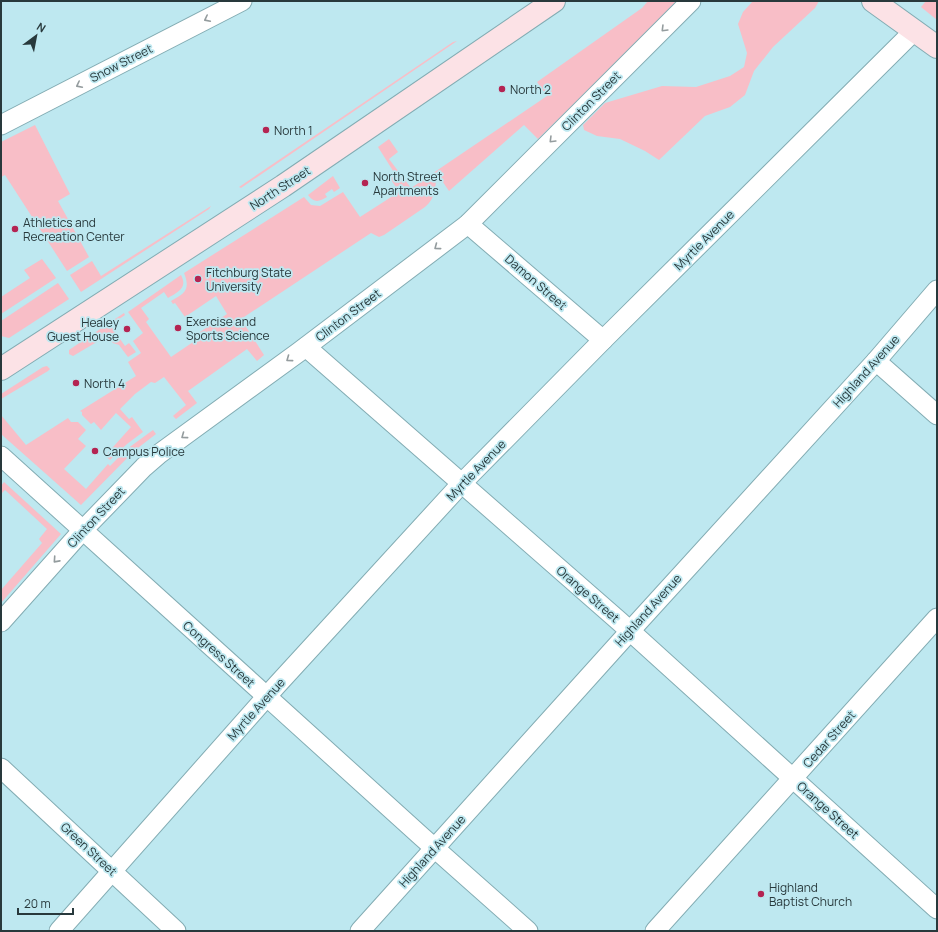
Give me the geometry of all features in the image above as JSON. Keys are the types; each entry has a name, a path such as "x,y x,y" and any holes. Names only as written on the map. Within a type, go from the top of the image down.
{"street":[{"name":"Snow Street","path":"1,125 242,1"},
{"name":"Clinton Street","path":"1,622 82,531 144,467 159,454 306,347 468,224 691,1"},
{"path":"873,1 937,47"},
{"name":"North Street","path":"1,369 283,186 545,5"},
{"name":"Myrtle Avenue","path":"59,931 266,697 462,483 603,340 915,30"},
{"name":"Damon Street","path":"468,224 603,340"},
{"name":"Highland Avenue","path":"360,931 876,361 937,290"},
{"name":"Orange Street","path":"306,347 630,631 937,910"},
{"path":"876,361 937,415"},
{"name":"Congress Street","path":"1,456 266,697 528,931"},
{"name":"Cedar Street","path":"655,931 937,618"},
{"name":"Green Street","path":"2,772 113,871 176,931"}],"shaded area":[{"path":"648,1 679,1 538,139 524,125 449,191 436,172 433,196 425,207 384,235 379,237 371,233 241,319 264,355 257,361 247,349 188,391 197,403 176,419 173,416 186,405 164,377 155,383 151,382 135,394 120,409 129,419 132,417 143,432 127,444 110,460 105,456 131,427 116,413 101,430 94,422 91,424 80,411 136,376 128,362 141,353 133,341 143,333 128,312 181,275 183,279 183,286 178,292 168,298 164,292 141,308 149,319 146,322 171,357 199,338 197,334 227,314 216,296 185,317 175,303 173,304 171,301 183,294 185,291 187,284 184,273 304,197 311,205 320,206 343,192 360,217 399,192 390,178 395,174 378,147 389,139 398,152 389,159 411,188 547,96 537,82 642,8"},
{"path":"753,1 819,1 815,8 773,47 754,71 745,95 730,107 705,116 659,160 645,151 620,139 597,136 584,130 583,125 605,103 662,86 696,87 730,76 744,67 747,53 738,24 743,12"},
{"path":"926,1 937,1 937,20 921,7"},
{"path":"457,41 241,188 239,187 453,42"},
{"path":"35,125 70,194 58,201 89,257 67,271 5,175 1,177 1,142"},
{"path":"333,176 340,188 334,192 332,189 325,194 327,197 319,201 312,199 308,195"},
{"path":"211,206 209,209 81,292 70,275 92,261 101,276"},
{"path":"42,259 56,278 1,314 1,297 30,278 24,270"},
{"path":"58,283 69,299 9,338 1,336 1,321"},
{"path":"124,313 125,315 110,325 125,346 129,343 136,352 128,357 119,345 113,343 107,336 73,356 69,354 69,350"},
{"path":"47,366 50,369 48,371 1,399 1,394 43,367"},
{"path":"1,415 26,445 68,418 71,422 78,422 86,430 78,439 86,446 64,469 86,489 108,464 110,466 127,449 153,430 156,434 134,451 81,505 1,434"},
{"path":"4,482 61,534 1,603 1,590 42,543 39,539 47,529 5,490 1,494 1,486"}],"place":[{"name":"North 2","path":"502,89"},
{"name":"North 1","path":"266,130"},
{"name":"North Street Apartments","path":"365,183"},
{"name":"Athletics and Recreation Center","path":"15,229"},
{"name":"Fitchburg State University","path":"198,279"},
{"name":"Exercise and Sports Science","path":"178,328"},
{"name":"Healey Guest House","path":"127,329"},
{"name":"North 4","path":"76,383"},
{"name":"Campus Police","path":"95,451"},
{"name":"Highland Baptist Church","path":"761,894"}]}
